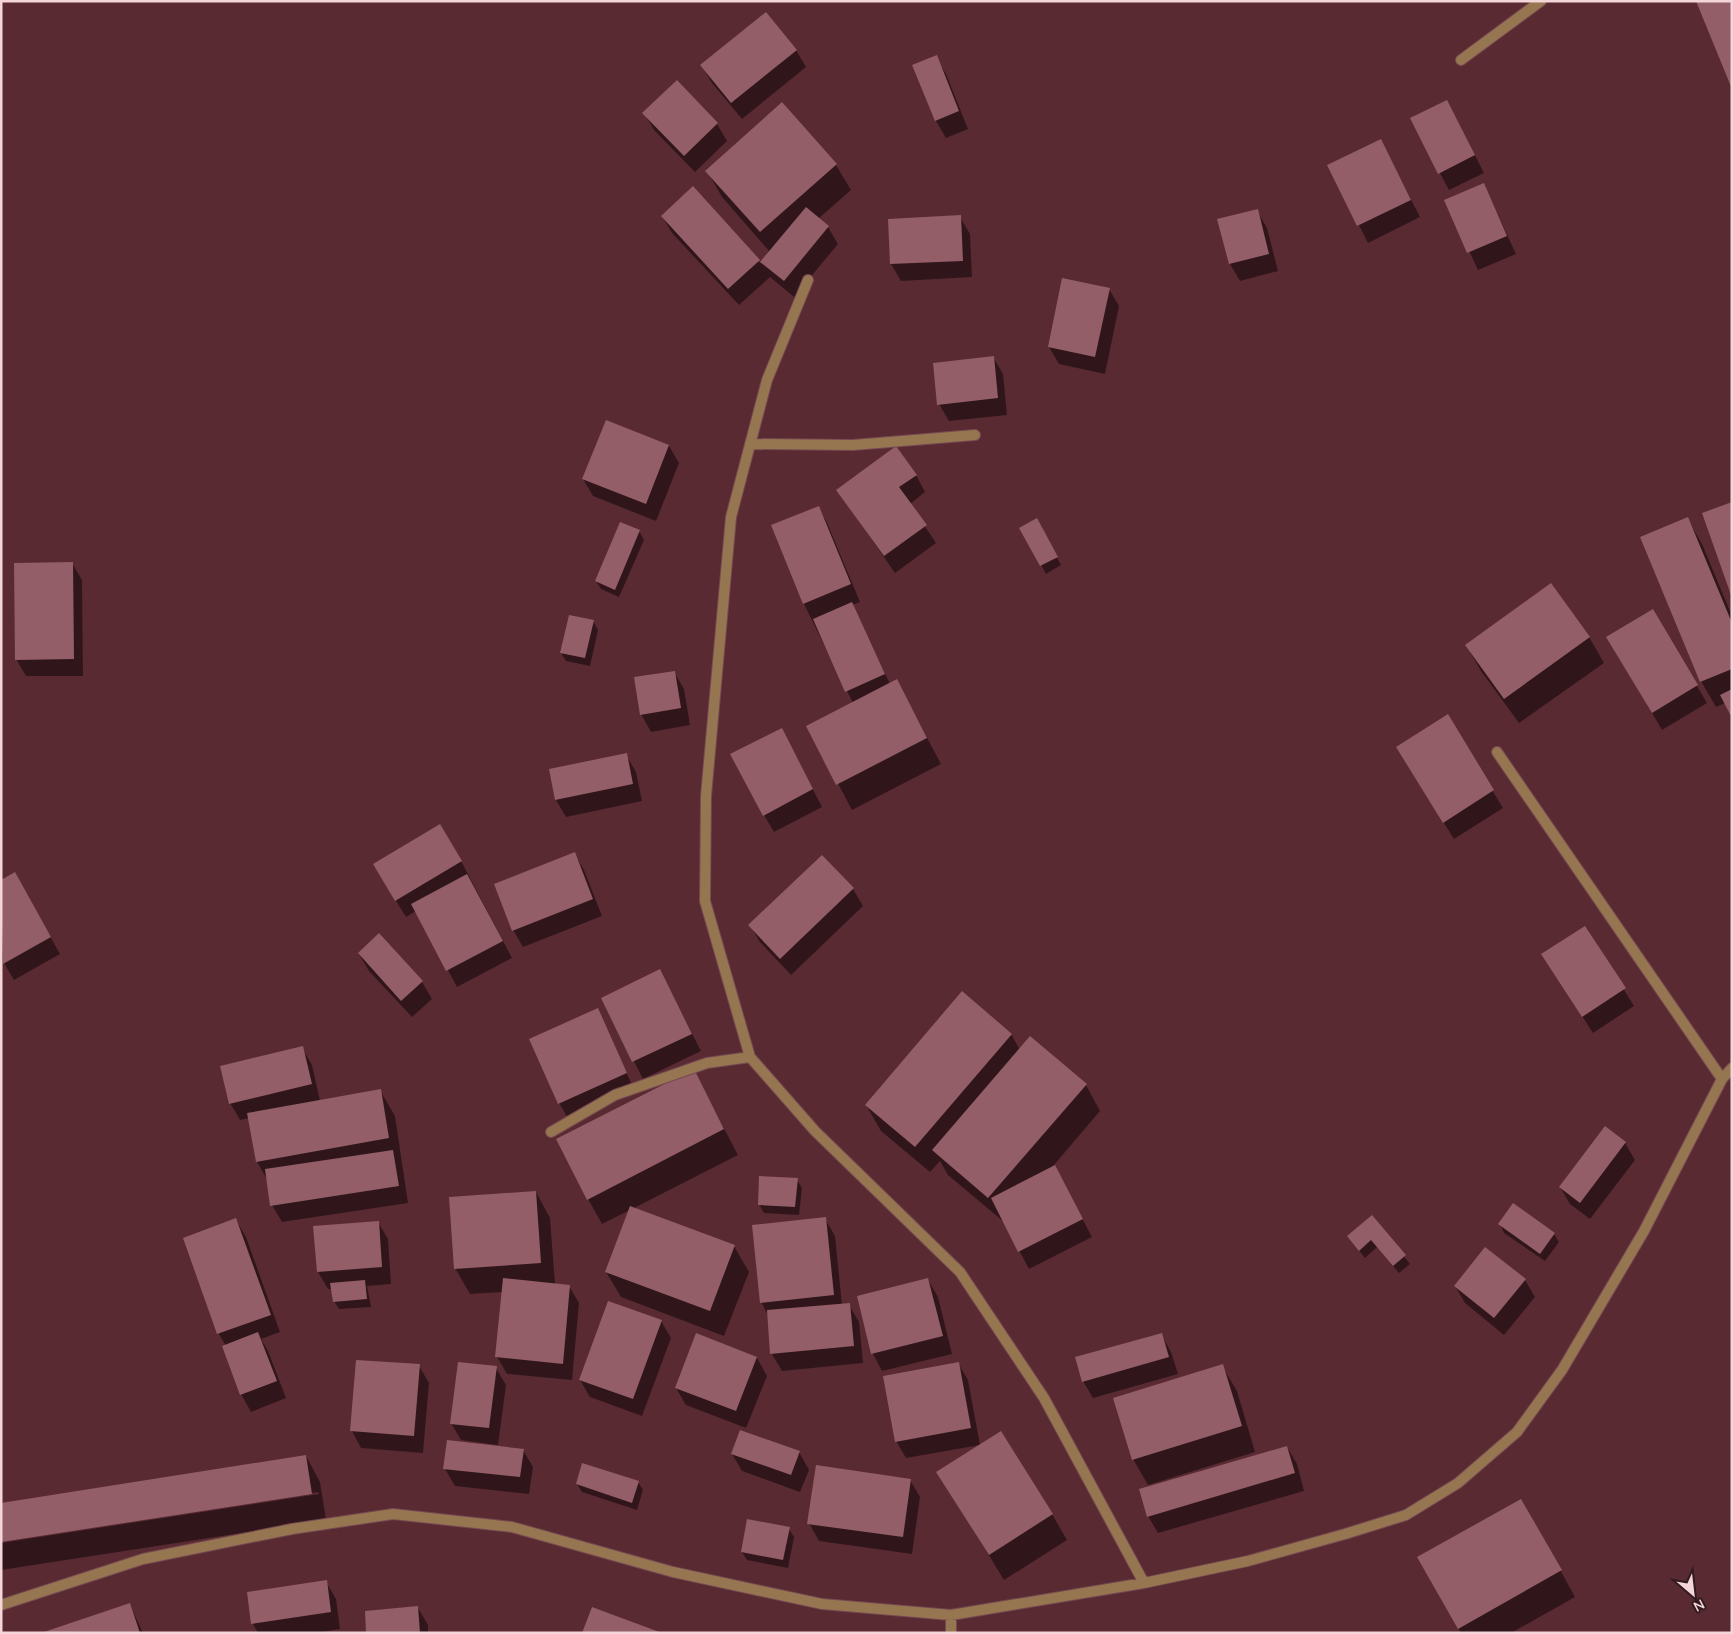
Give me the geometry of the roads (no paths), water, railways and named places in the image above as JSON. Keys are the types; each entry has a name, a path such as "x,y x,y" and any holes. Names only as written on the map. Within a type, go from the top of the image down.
{"street":[{"path":"1461,60 1541,1"},
{"path":"808,280 767,380 731,517 706,796 705,901 750,1057 815,1131 960,1272 1044,1398 1144,1583"},
{"path":"750,444 853,445 974,435"},
{"path":"1497,752 1722,1079"},
{"path":"551,1132 615,1095 707,1063 750,1057"},
{"path":"1,1605 143,1559 292,1528 393,1514 512,1527 673,1572 822,1604 951,1615 1144,1583 1248,1561 1345,1534 1406,1515 1458,1482 1517,1432 1562,1370 1644,1231 1722,1079 1732,1068"},
{"path":"951,1615 951,1633"}]}
